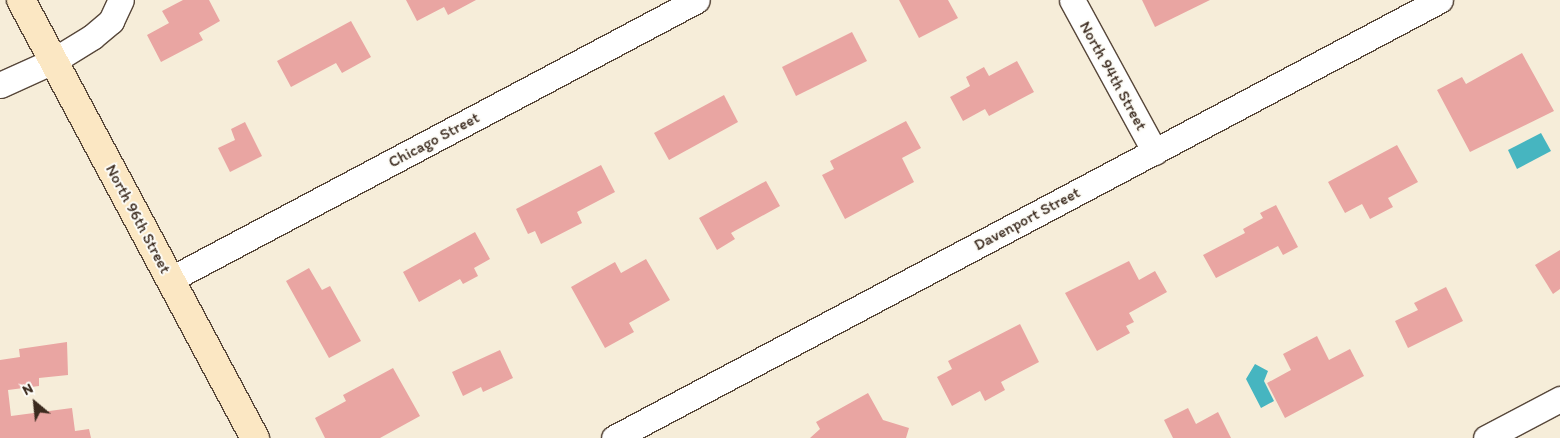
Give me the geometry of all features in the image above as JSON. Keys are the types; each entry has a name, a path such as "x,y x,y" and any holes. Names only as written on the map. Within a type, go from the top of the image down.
{"street":[{"name":"North 96th Street","path":"21,0 255,438"},
{"path":"0,85 53,62 105,27 112,21 121,0"},
{"name":"Chicago Street","path":"171,279 697,0"},
{"name":"North 94th Street","path":"1072,0 1155,152"},
{"name":"Davenport Street","path":"614,438 1440,0"},
{"path":"1486,438 1560,399"}],"water":[{"path":"1541,133 1551,151 1517,169 1508,150"},
{"path":"1255,364 1268,371 1264,381 1274,401 1261,408 1246,379"}],"building":[{"path":"183,0 209,0 220,21 199,33 203,40 161,62 147,35 169,23 162,11"},
{"path":"406,0 476,0 448,15 444,7 417,21"},
{"path":"899,0 948,0 958,18 919,38"},
{"path":"1142,0 1210,0 1155,27"},
{"path":"351,21 371,57 342,73 336,63 291,87 277,61"},
{"path":"852,32 867,61 796,96 782,67"},
{"path":"1522,53 1554,111 1470,152 1437,90 1462,77 1466,84"},
{"path":"1017,61 1034,92 989,116 985,109 963,121 950,97 970,86 966,77 984,67 989,76"},
{"path":"724,95 738,122 669,160 654,133"},
{"path":"906,121 921,148 902,158 914,182 845,219 822,175 834,169 830,161"},
{"path":"245,122 262,156 230,172 218,148 235,140 231,129"},
{"path":"1397,145 1418,182 1388,198 1393,207 1370,219 1362,204 1345,213 1328,182"},
{"path":"601,165 615,192 577,212 582,223 541,244 535,231 528,234 516,209"},
{"path":"766,181 780,206 731,233 735,239 717,250 699,218"},
{"path":"1276,205 1298,247 1283,255 1278,246 1216,278 1203,255 1245,233 1243,229 1263,218 1260,213"},
{"path":"475,232 490,259 474,268 478,276 463,284 460,279 419,302 403,272"},
{"path":"1560,250 1560,289 1553,294 1535,265"},
{"path":"646,259 670,300 629,323 634,332 605,348 571,287 615,262 621,273"},
{"path":"1129,261 1139,280 1155,271 1167,292 1129,313 1134,322 1126,326 1130,333 1097,351 1065,293"},
{"path":"309,268 322,290 330,286 361,341 329,358 286,281"},
{"path":"1446,287 1463,321 1408,348 1395,321 1418,310 1414,303"},
{"path":"1020,324 1039,362 1001,382 1005,390 985,401 980,391 952,406 937,377 952,369 948,361"},
{"path":"1317,336 1329,360 1350,349 1364,376 1285,418 1267,383 1291,370 1283,354"},
{"path":"67,342 68,375 39,378 39,386 8,390 11,416 72,408 75,431 89,429 91,438 0,438 0,360 20,357 19,349"},
{"path":"500,350 513,378 483,392 481,387 463,396 452,372"},
{"path":"393,368 420,416 380,438 325,438 315,418 346,401 343,395"},
{"path":"868,393 883,420 909,428 906,438 810,438 820,429 816,422"},
{"path":"1188,408 1196,424 1218,412 1231,438 1173,438 1164,420"}]}
